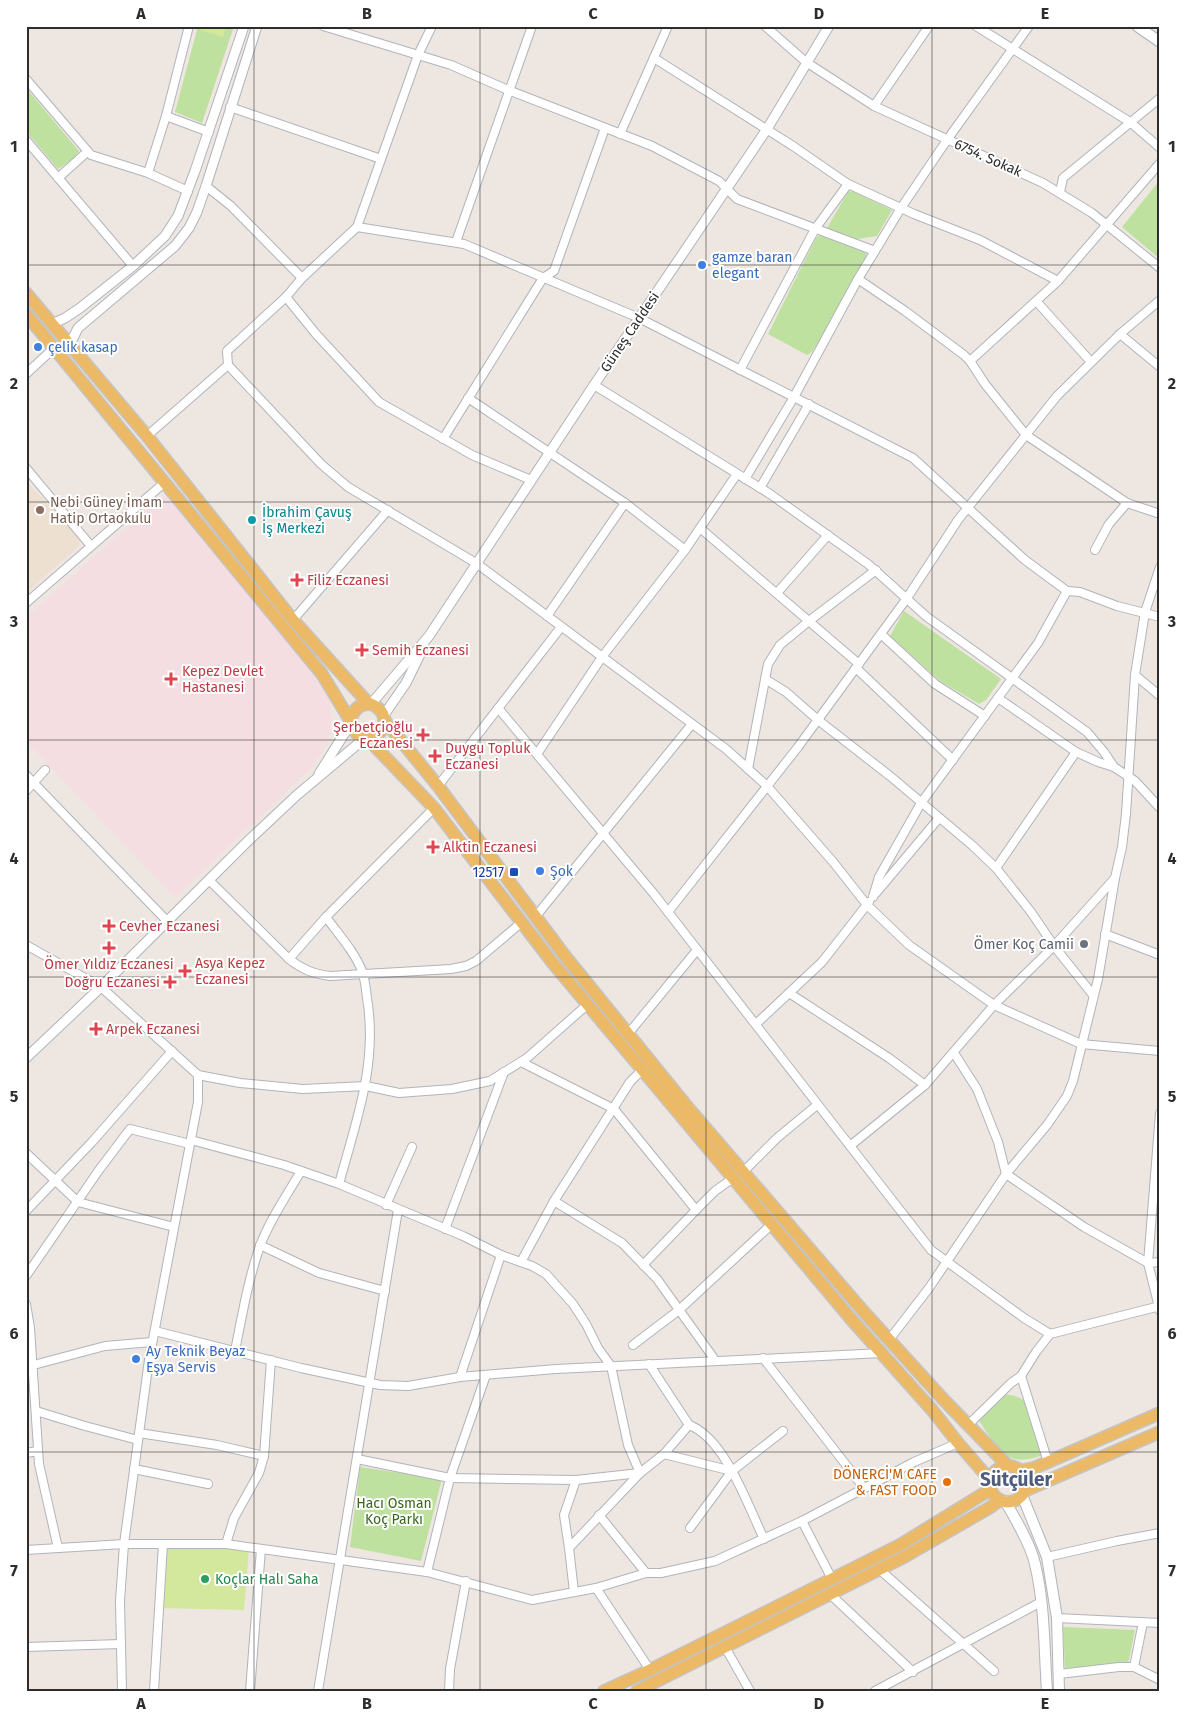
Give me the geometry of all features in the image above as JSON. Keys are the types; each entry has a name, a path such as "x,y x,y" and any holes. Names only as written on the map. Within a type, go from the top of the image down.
{"main road":[{"path":"1137,26 1160,42"},
{"path":"26,293 147,436 293,620 370,704 379,708 384,718 438,786 565,956 685,1104 772,1224 933,1411 991,1484 996,1497 1002,1500 1014,1500 1023,1493 1160,1432"},
{"path":"26,314 322,674 356,733 366,738 434,808 552,962 642,1069 968,1425 1008,1466 1020,1471 1025,1478 1023,1493 1047,1557 1057,1618 1059,1691"},
{"path":"351,722 356,708 370,704"},
{"path":"366,738 372,738 381,731 384,718"},
{"path":"1020,1471 1034,1468 1160,1412"},
{"path":"604,1691 650,1670 900,1545 991,1484 995,1471 1008,1466"},
{"path":"637,1691 879,1570 1002,1500"},
{"path":"1002,1500 1022,1532 1035,1562 1041,1602 1047,1691"}],"street":[{"path":"148,173 166,116 190,26"},
{"path":"52,324 73,313 133,266 165,236 178,216 209,132 244,26"},
{"path":"70,344 78,328 182,239 196,212 206,186 257,26"},
{"path":"323,26 451,65 508,90 652,146 719,181 737,199 876,251"},
{"path":"432,26 418,55 357,227 302,278 286,297 226,351 228,365 321,464 348,487 476,563 726,749 767,786 834,863 867,905 909,945 994,1005 1081,1044 1160,1051"},
{"path":"456,242 532,26"},
{"path":"620,134 668,26"},
{"name":"6754. Sokak","path":"765,26 806,62 874,106 1043,182 1060,192 1108,225 1160,268"},
{"name":"Güneş Caddesi","path":"429,636 594,385 767,129 828,26"},
{"path":"874,106 928,26"},
{"path":"976,26 1130,122 1160,148"},
{"path":"745,479 794,397 858,279 901,208 1029,26"},
{"path":"654,58 767,129 848,184 980,240 1058,281"},
{"path":"26,79 91,155 148,173 188,191"},
{"path":"1060,192 1063,178 1160,98"},
{"path":"230,107 382,160"},
{"path":"166,116 209,132"},
{"path":"443,439 543,278 554,271 605,128"},
{"path":"26,140 133,266"},
{"path":"58,178 87,152"},
{"path":"970,361 1058,281 1160,163"},
{"path":"740,370 815,229 848,184"},
{"path":"206,186 231,206 302,278"},
{"path":"357,227 456,242 639,318 914,458 1025,560 1068,591 1080,592 1118,606 1160,617"},
{"path":"858,279 905,310 970,361 985,384 1026,435 1127,503 1160,514"},
{"path":"286,297 316,334 379,402 472,455 531,480"},
{"path":"668,912 818,720 907,598 958,520 1057,396 1120,334 1160,300"},
{"path":"1037,302 1090,362"},
{"path":"1120,334 1160,367"},
{"path":"26,374 54,348"},
{"path":"147,436 228,365"},
{"path":"594,385 760,488 876,570 927,616 1086,732 1104,752 1114,767"},
{"path":"468,398 624,503 685,550"},
{"path":"760,488 809,404"},
{"path":"26,468 91,546"},
{"path":"537,754 602,657 685,550 737,474"},
{"path":"26,603 164,484"},
{"path":"547,616 624,503"},
{"path":"1095,550 1109,524 1127,503"},
{"path":"293,620 388,510"},
{"path":"700,528 809,621 952,760"},
{"path":"777,593 828,535"},
{"path":"889,1340 947,1262 1006,1174 1047,1125 1067,1096 1073,1081 1093,995 1114,878 1122,848 1136,675 1145,612 1160,567"},
{"path":"748,769 768,664 780,646 809,621 876,570"},
{"path":"874,897 879,877 922,802 1014,678 1038,643 1068,591"},
{"path":"438,786 561,627"},
{"path":"881,634 935,684 985,716"},
{"path":"370,704 429,636"},
{"path":"384,718 406,683 429,636"},
{"path":"1136,675 1160,696"},
{"path":"765,679 786,692 974,846 996,868 1093,995"},
{"path":"998,698 1076,752 1114,767 1151,797 1160,808"},
{"path":"498,708 668,912 931,1250 1024,1318 1050,1334"},
{"path":"316,778 351,722"},
{"path":"536,916 692,724"},
{"path":"26,1058 248,840 316,778 366,738"},
{"path":"996,868 1076,752"},
{"path":"26,791 44,770"},
{"path":"26,776 34,782 167,921"},
{"path":"289,959 326,917 434,808"},
{"path":"756,1024 822,962 939,818"},
{"path":"850,1146 925,1085 994,1005 1054,946 1114,878"},
{"path":"209,880 289,959 304,970 318,975 330,976 452,969 466,966 476,961 522,922"},
{"path":"326,917 354,955 363,974 371,1021 366,1086 339,1184"},
{"path":"1105,934 1160,955"},
{"path":"26,945 101,986 198,1075 240,1083 303,1089 366,1086 399,1093 452,1090 490,1081 521,1062 588,1004"},
{"path":"628,1034 697,950"},
{"path":"789,993 889,1058 925,1085"},
{"path":"26,1211 92,1142 172,1051"},
{"path":"954,1053 977,1089 998,1142 1006,1174 1084,1227 1148,1263 1160,1262"},
{"path":"521,1062 614,1109 696,1210"},
{"path":"521,1262 554,1201 630,1082 642,1069"},
{"path":"445,1229 504,1072"},
{"path":"122,1691 120,1601 124,1544 152,1342 198,1102 198,1075"},
{"path":"643,1265 715,1190 738,1175 778,1138 818,1105"},
{"path":"968,1425 1011,1383 1021,1376 1050,1334 1159,1308 1148,1263 1157,1182 1160,1114"},
{"path":"26,1276 130,1129 278,1163 339,1184 532,1266 552,1279 573,1304 598,1348 611,1366 628,1446 640,1474"},
{"path":"386,1204 412,1147"},
{"path":"26,1153 78,1202 174,1227"},
{"path":"235,1351 250,1279 260,1245 281,1204 302,1171"},
{"path":"554,1201 622,1243 657,1279 715,1360"},
{"path":"318,1691 398,1210"},
{"path":"633,1345 679,1310 772,1224"},
{"path":"260,1245 319,1273 385,1291"},
{"path":"460,1377 501,1254"},
{"path":"26,1304 30,1328 30,1367 36,1411 39,1464 58,1548"},
{"path":"154,1331 380,1385 408,1386 460,1377 611,1366 882,1353"},
{"path":"30,1367 105,1346 152,1342"},
{"path":"763,1358 864,1488"},
{"path":"226,1544 234,1518 259,1473 264,1456 271,1360"},
{"path":"649,1364 689,1425 699,1428 715,1444 732,1471 764,1539"},
{"path":"427,1572 450,1478 486,1375"},
{"path":"1021,1376 1048,1462"},
{"path":"36,1411 85,1426 139,1436 217,1445 264,1456"},
{"path":"570,1548 599,1515 640,1474 664,1454 689,1425"},
{"path":"690,1528 732,1471 783,1431"},
{"path":"26,1550 124,1544 226,1544 427,1572 532,1600 596,1588 646,1573 661,1573 715,1561 802,1521 914,1462 958,1443"},
{"path":"26,1453 38,1451"},
{"path":"664,1454 732,1471"},
{"path":"357,1459 450,1478 576,1480 640,1474"},
{"path":"134,1469 208,1484"},
{"path":"574,1592 570,1548 564,1515 576,1480"},
{"path":"599,1515 646,1573"},
{"path":"802,1521 832,1579"},
{"path":"1047,1557 1116,1540 1160,1533"},
{"path":"154,1691 163,1544"},
{"path":"250,1691 261,1549"},
{"path":"879,1570 994,1671"},
{"path":"449,1691 450,1669 466,1582"},
{"path":"596,1588 650,1670"},
{"path":"830,1594 913,1672"},
{"path":"875,1691 1041,1602"},
{"path":"1057,1618 1160,1623"},
{"path":"1134,1667 1143,1622"},
{"path":"26,1646 121,1644"},
{"path":"725,1647 750,1691"},
{"path":"1059,1674 1134,1667 1160,1680"}],"shaded area":[{"name":"Nebi Güney İmam Hatip Ortaokulu","path":"26,481 80,538 79,546 26,593"},
{"name":"Kepez Devlet Hastanesi","path":"164,495 301,657 331,701 331,723 328,743 312,767 175,898 26,741 26,617"}],"green space":[{"path":"198,26 234,26 202,123 175,112"},
{"path":"201,26 226,26 223,37 200,30"},
{"path":"26,88 79,151 73,159 58,169 26,131"},
{"path":"1160,180 1160,259 1122,227"},
{"path":"852,191 892,210 877,236 851,240 827,228 848,192"},
{"path":"821,234 866,253 867,259 813,351 807,355 768,334 816,238"},
{"path":"904,611 1001,679 986,700 979,704 940,681 890,636"},
{"path":"1004,1394 1026,1401 1043,1455 1022,1460 1009,1457 994,1442 978,1419"},
{"name":"Hacı Osman Koç Parkı","path":"360,1467 442,1479 421,1561 350,1547"},
{"name":"Koçlar Halı Saha","path":"164,1545 249,1549 244,1610 162,1608"},
{"path":"1063,1627 1135,1630 1128,1664 1065,1668"}],"place":[{"name":"gamze baran elegant","path":"702,265"},
{"name":"çelik kasap","path":"38,347"},
{"name":"Nebi Güney İmam Hatip Ortaokulu","path":"40,510"},
{"name":"İbrahim Çavuş İş Merkezi","path":"252,520"},
{"name":"Filiz Eczanesi","path":"297,580"},
{"name":"Semih Eczanesi","path":"362,650"},
{"name":"Kepez Devlet Hastanesi","path":"171,679"},
{"name":"Şerbetçioğlu Eczanesi","path":"423,735"},
{"name":"Duygu Topluk Eczanesi","path":"435,756"},
{"name":"Alktin Eczanesi","path":"433,847"},
{"name":"Şok","path":"540,871"},
{"name":"12517","path":"514,872"},
{"name":"Cevher Eczanesi","path":"109,926"},
{"name":"Ömer Koç Camii","path":"1084,944"},
{"name":"Ömer Yıldız Eczanesi","path":"109,948"},
{"name":"Asya Kepez Eczanesi","path":"185,971"},
{"name":"Doğru Eczanesi","path":"170,982"},
{"name":"Arpek Eczanesi","path":"96,1029"},
{"name":"Ay Teknik Beyaz Eşya Servis","path":"136,1359"},
{"name":"DÖNERCİ'M CAFE & FAST FOOD","path":"947,1482"},
{"name":"Koçlar Halı Saha","path":"205,1579"}],"district":[{"name":"Sütçüler","path":"1016,1479"}]}
